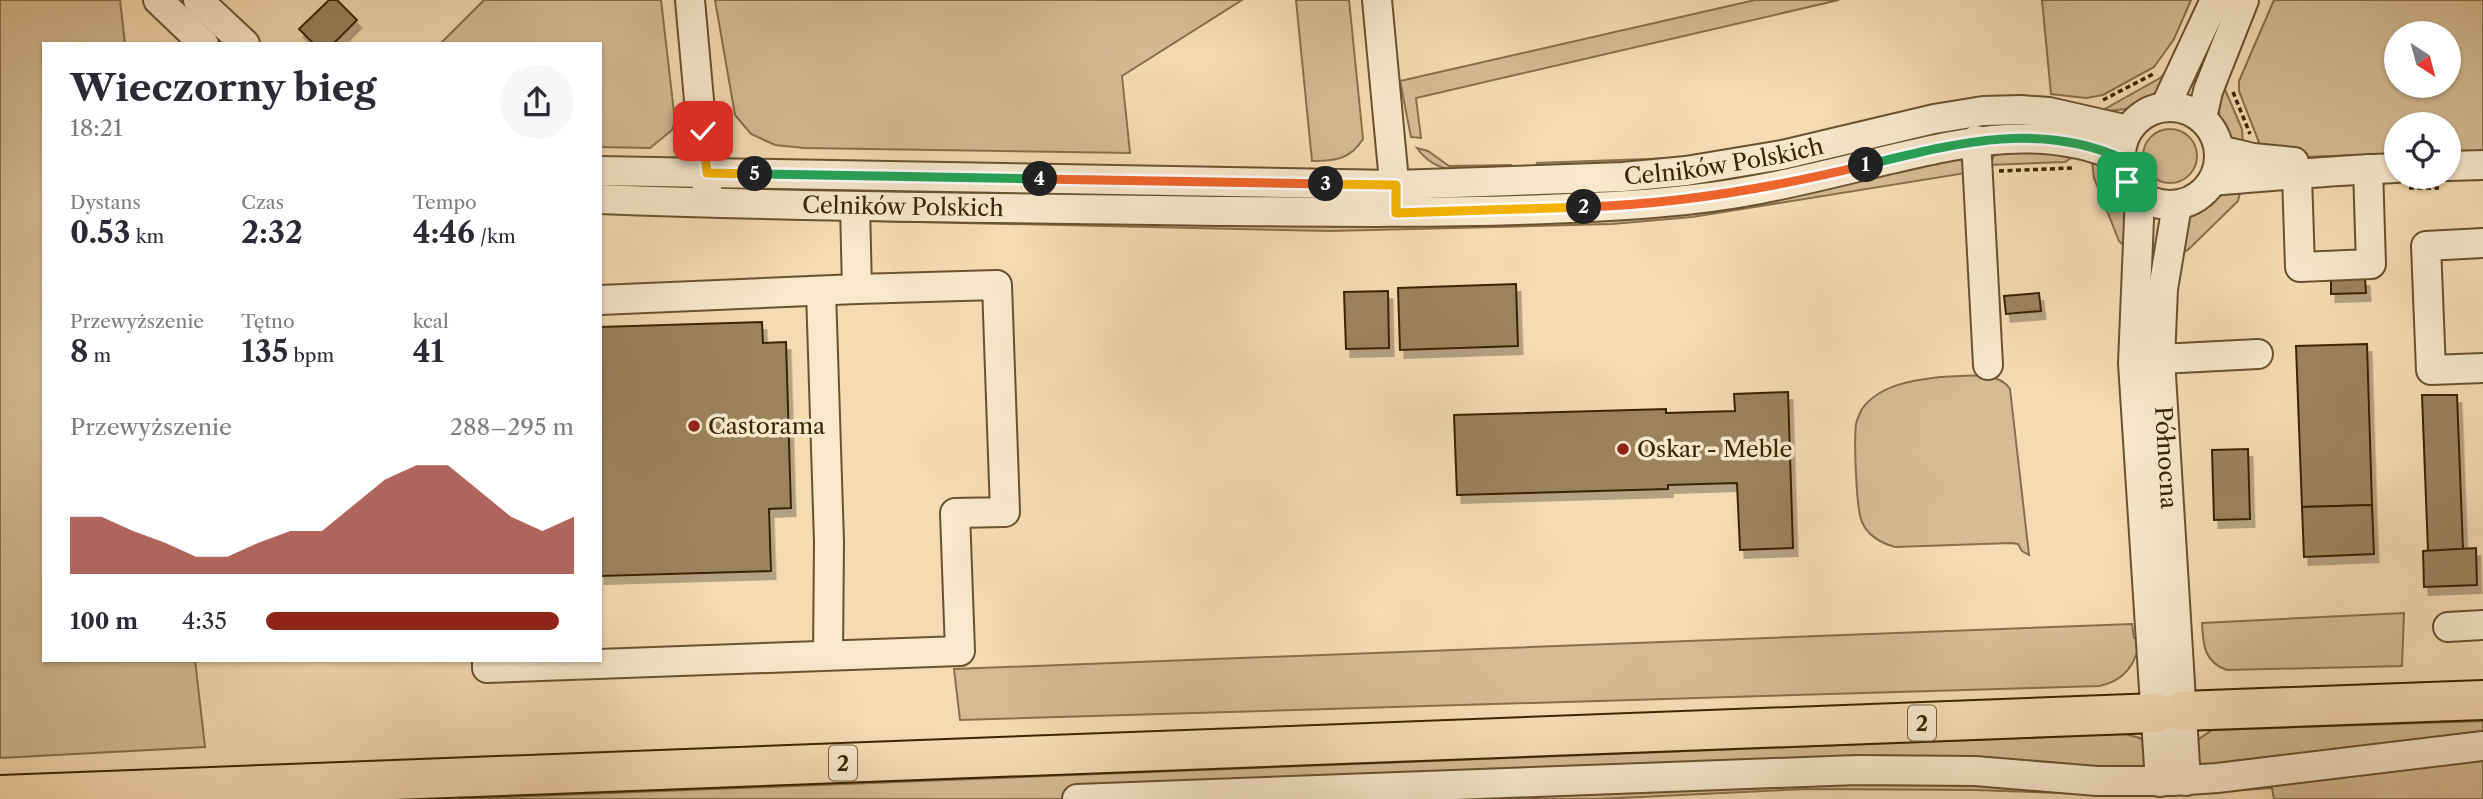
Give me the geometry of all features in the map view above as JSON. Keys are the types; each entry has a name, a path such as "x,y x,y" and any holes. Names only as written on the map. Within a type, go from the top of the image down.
{"highway":[{"name":"2","path":"0,794 2483,700"}],"street":[{"path":"158,0 202,42"},
{"path":"198,0 243,42"},
{"path":"690,0 707,173 707,203"},
{"path":"1377,0 1396,185 1396,213"},
{"path":"2165,107 2215,0"},
{"path":"2202,118 2212,81 2244,0"},
{"path":"2165,107 2185,109 2202,118 2214,132 2219,150 2218,169 2213,181 2195,199 2177,205 2157,204 2140,195 2124,176 2122,146 2128,130 2147,113 2165,107"},
{"name":"Celników Polskich","path":"602,171 1396,185 1686,172 1782,155 1934,119 1983,111 2058,113 2128,130"},
{"name":"Celników Polskich","path":"602,199 855,206 1396,213 1590,207 1688,200 1788,183 1976,140 2022,138 2053,141 2109,152 2121,158"},
{"path":"1976,140 1988,365"},
{"path":"2219,150 2253,158 2338,169"},
{"path":"2461,166 2483,165"},
{"path":"2213,181 2297,176 2338,169 2384,168"},
{"path":"2297,176 2300,267 2371,264 2368,169"},
{"name":"Północna","path":"2140,195 2134,362 2170,712 2173,781"},
{"name":"Północna","path":"2134,362 2163,289 2177,205"},
{"path":"855,206 857,289"},
{"path":"2483,243 2426,246 2431,370 2483,368"},
{"path":"487,662 487,668 960,651 955,513 1006,512 997,285 602,300"},
{"path":"821,291 829,542 828,656"},
{"path":"2134,362 2258,354"},
{"path":"2448,626 2483,625"},
{"path":"1077,799 1857,770 1975,771 2097,781 2173,781 2483,746"}],"path":[{"path":"2096,102 2120,93 2160,70"},
{"path":"2232,90 2254,143"},
{"path":"1978,172 2074,168"}],"shaded area":[{"path":"0,0 120,0 125,42 42,42 42,662 195,662 205,747 0,758"},
{"path":"484,0 661,0 675,121 672,130 650,148 602,147 602,42 442,42"},
{"path":"715,0 1242,0 1122,76 1130,153 804,148 775,145 751,134 735,115"},
{"path":"1296,0 1349,0 1363,139 1353,151 1341,158 1312,161"},
{"path":"1755,0 1839,0 1416,98 1421,138 1411,137 1400,81"},
{"path":"2042,0 2191,0 2174,39 2154,67 2103,95 2086,98 2051,94"},
{"path":"2274,0 2483,0 2483,152 2461,153 2461,112 2384,112 2384,154 2302,157 2262,150 2239,91 2239,81"},
{"path":"2168,71 2161,88 2150,99 2119,110 2103,110 2160,78"},
{"path":"2224,87 2242,129 2243,147 2228,135 2220,121 2219,106"},
{"path":"2170,129 2189,137 2197,156 2189,175 2170,183 2151,175 2143,156 2151,137"},
{"path":"1417,148 1428,151 1449,166 1510,165 1505,170 1456,171 1435,164 1425,158"},
{"path":"2003,149 2070,155 2071,158 2065,162 1989,165 1996,152"},
{"path":"1675,158 1675,162 1539,167 1537,163"},
{"path":"1959,158 1965,165 1966,173 1692,217 1612,224 1330,231 874,221 877,218 1329,223"},
{"path":"2092,161 2111,172 2126,203 2125,247 2119,241 2094,178"},
{"path":"2226,192 2240,193 2238,201 2188,250 2181,253 2186,222"},
{"path":"1988,376 2004,383 2010,389 2029,555 2022,551 2018,544 2011,543 1895,547 1876,538 1862,522 1855,444 1856,424 1862,409 1887,389 1908,382 1940,377"},
{"path":"2404,613 2402,666 2227,670 2219,667 2209,657 2203,638 2202,623"},
{"path":"2132,624 2134,638 2141,638 2133,663 2123,675 2100,686 960,720 954,669"},
{"path":"2483,721 2483,799 2274,799 2272,788 2158,796 1973,790 1806,789 1599,799 459,799 2125,734 2140,738 2146,745 2192,752 2199,739 2212,730"}],"building":[{"path":"329,0 337,0 357,20 335,42 312,42 299,29"},
{"path":"2365,278 2366,293 2331,294 2331,279"},
{"path":"1516,284 1518,346 1400,350 1398,288"},
{"path":"1388,291 1389,348 1346,349 1344,292"},
{"path":"2039,293 2041,311 2006,314 2004,296"},
{"name":"Castorama","path":"762,322 763,343 786,342 791,508 769,509 771,571 602,576 602,327"},
{"path":"2367,344 2372,505 2302,507 2296,346"},
{"name":"Oskar - Meble","path":"1788,392 1793,548 1740,550 1737,483 1668,485 1668,489 1457,495 1454,415 1666,409 1666,413 1735,411 1734,394"},
{"path":"2422,395 2457,395 2463,549 2428,551"},
{"path":"2248,449 2250,519 2214,520 2212,450"},
{"path":"2372,505 2374,554 2304,557 2302,507"},
{"path":"2476,548 2477,585 2424,587 2423,551"}],"place":[{"name":"Castorama","path":"694,426"},
{"name":"Oskar - Meble","path":"1623,449"}],"route":[{"path":"703,131 707,173 1396,185 1396,213 1590,207 1688,200 1788,183 1976,140 2005,138 2053,141 2109,152 2121,158 2127,182"}]}
